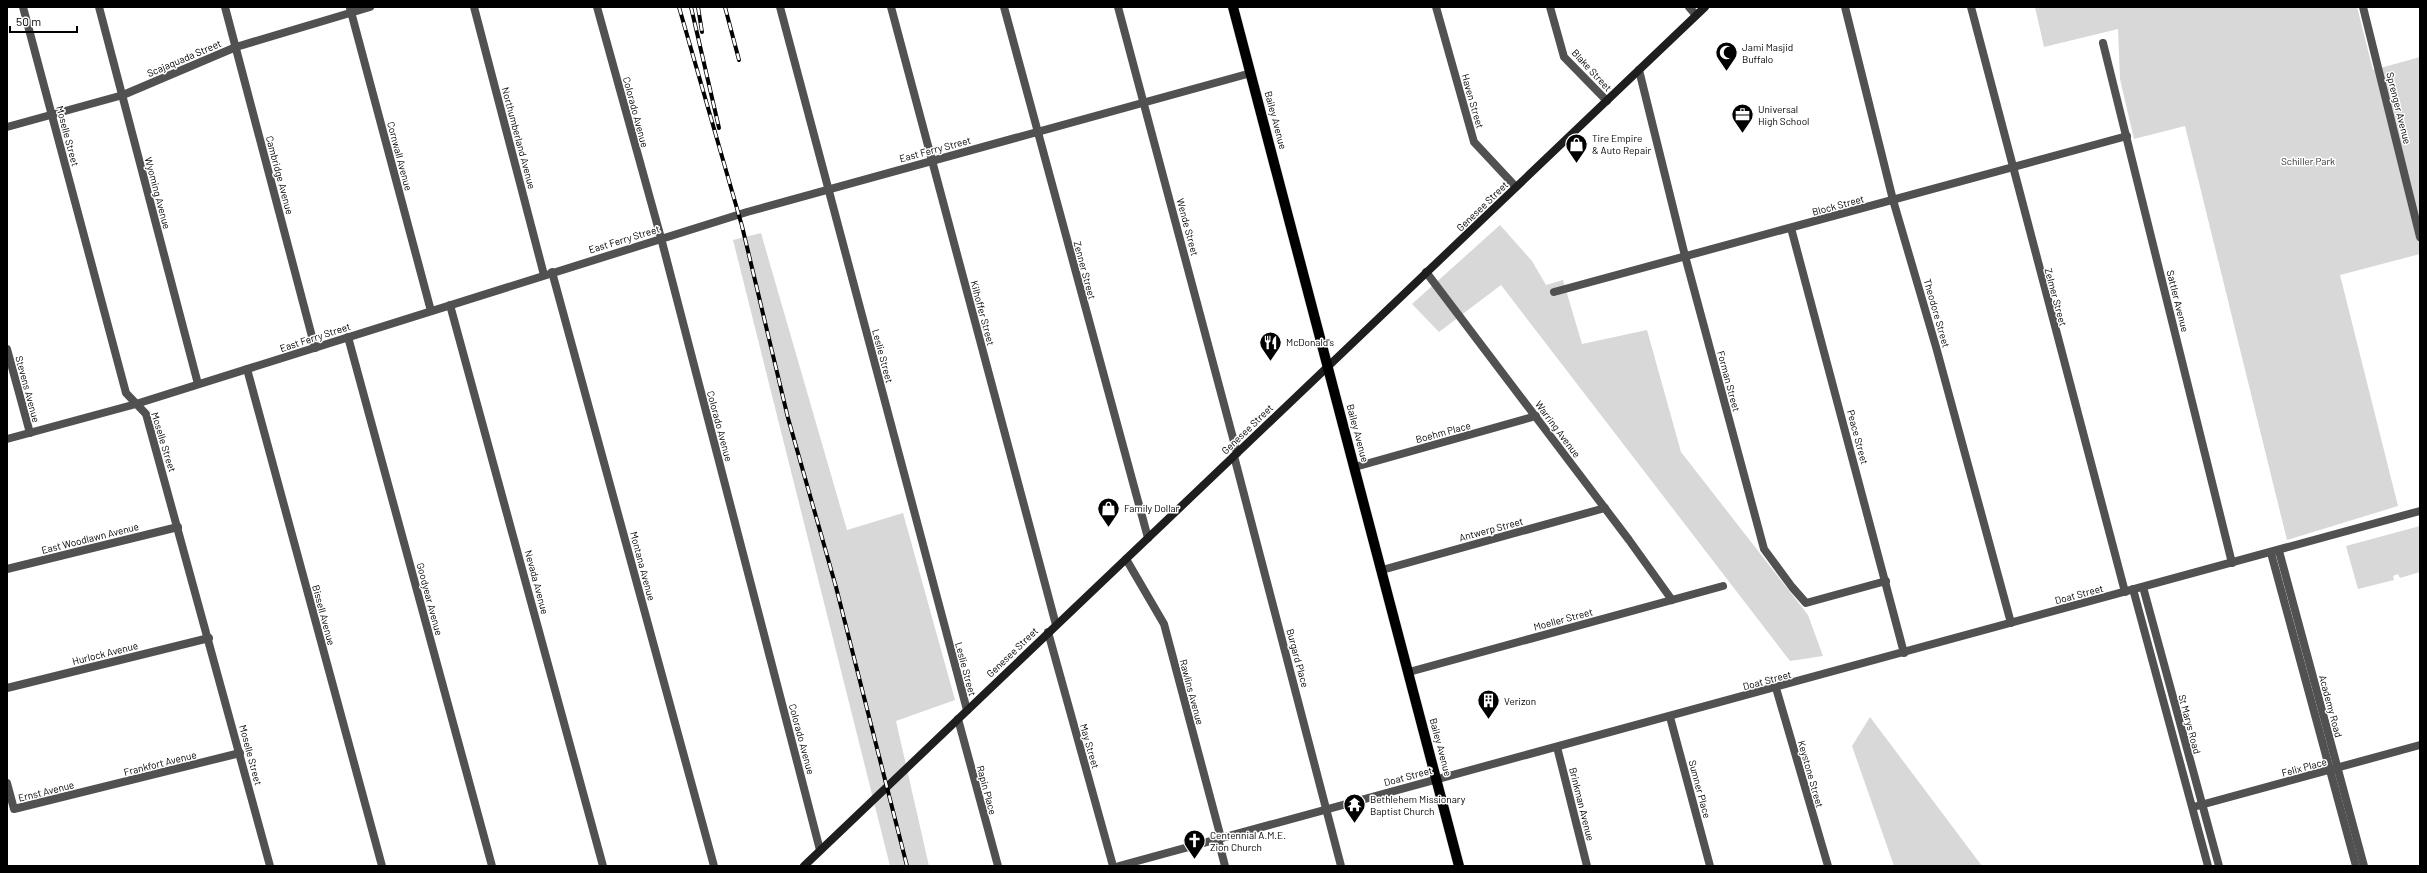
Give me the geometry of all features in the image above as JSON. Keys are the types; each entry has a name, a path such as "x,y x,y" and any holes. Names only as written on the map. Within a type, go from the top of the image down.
{"main road":[{"name":"Bailey Avenue","path":"1233,7 1459,866"},
{"name":"Genesee Street","path":"804,866 1705,7"}],"street":[{"name":"Moselle Street","path":"23,7 126,393 146,414 270,866"},
{"name":"Wyoming Avenue","path":"99,7 198,384"},
{"name":"Cambridge Avenue","path":"226,7 315,348"},
{"name":"Scajaquada Street","path":"7,127 122,95 236,47 350,10 370,7"},
{"name":"Northumberland Avenue","path":"474,7 548,274"},
{"name":"Colorado Avenue","path":"597,7 661,238 820,850"},
{"name":"Leslie Street","path":"780,7 967,710"},
{"name":"Kilhoffer Street","path":"891,7 1056,625"},
{"name":"Zenner Street","path":"1004,7 1148,538"},
{"name":"Wende Street","path":"1118,7 1235,454"},
{"name":"Haven Street","path":"1436,7 1474,142 1516,187"},
{"name":"Blake Street","path":"1550,7 1564,56 1607,101"},
{"path":"1689,7 1696,15"},
{"name":"Theodore Street","path":"1845,7 1894,200 1936,347 2011,623"},
{"name":"Zelmer Street","path":"1971,7 2125,592"},
{"name":"Sprenger Avenue","path":"2363,7 2420,237"},
{"name":"Cornwall Avenue","path":"350,10 431,311"},
{"name":"Sattler Avenue","path":"2104,43 2232,563"},
{"name":"Forman Street","path":"1639,70 1685,256 1764,549 1806,603 1886,581"},
{"name":"East Ferry Street","path":"7,439 136,404 661,238 828,189 1251,72"},
{"name":"Block Street","path":"1554,292 2126,136"},
{"name":"Peace Street","path":"1790,228 1886,581 1904,653"},
{"name":"Warring Avenue","path":"1426,272 1536,416 1672,600"},
{"name":"Montana Avenue","path":"548,274 714,866"},
{"name":"Nevada Avenue","path":"450,305 603,866"},
{"name":"Goodyear Avenue","path":"348,337 492,866"},
{"name":"Stevens Avenue","path":"7,349 30,433"},
{"name":"Bissell Avenue","path":"247,369 382,866"},
{"name":"Boehm Place","path":"1355,467 1536,416"},
{"name":"Burgard Place","path":"1235,454 1341,866"},
{"name":"Antwerp Street","path":"1382,570 1605,508"},
{"name":"Doat Street","path":"1119,866 1327,810 1436,778 1670,717 2420,511"},
{"name":"East Woodlawn Avenue","path":"7,569 178,527"},
{"name":"Academy Road","path":"2275,552 2334,769 2364,866"},
{"name":"Rawlins Avenue","path":"1126,559 1158,610 1164,624 1220,839 1225,866"},
{"name":"Moeller Street","path":"1408,672 1724,586"},
{"name":"St Marys Road","path":"2143,587 2219,866"},
{"name":"St Marys Road","path":"2133,589 2208,866"},
{"name":"May Street","path":"1048,632 1113,866"},
{"name":"Hurlock Avenue","path":"7,688 208,638"},
{"name":"Keystone Street","path":"1776,688 1828,866"},
{"path":"2168,718 2178,715"},
{"name":"Sumner Place","path":"1670,717 1710,866"},
{"name":"Rapin Place","path":"958,719 998,866"},
{"name":"Felix Place","path":"2192,807 2420,745"},
{"name":"Brinkman Avenue","path":"1556,747 1587,866"},
{"name":"Frankfort Avenue","path":"85,792 240,753"},
{"name":"Academy Road","path":"2334,769 2356,866"},
{"name":"Ernst Avenue","path":"7,783 14,810 85,792"}],"green space":[{"name":"Schiller Park","path":"2035,7 2357,7 2373,70 2420,57 2420,254 2340,275 2398,506 2287,540 2185,126 2134,139 2120,79 2118,29 2044,47"},
{"path":"1500,225 1532,261 1546,285 1563,280 1582,344 1647,330 1681,452 1808,615 1823,656 1790,661 1501,285 1439,332 1412,304"},
{"path":"761,233 847,530 903,513 955,700 896,721 929,866 890,866 733,240"},
{"path":"2420,526 2420,572 2400,578 2398,574 2393,576 2394,580 2358,589 2346,546"},
{"path":"1870,717 1982,866 1894,866 1852,746"}],"railway":[{"path":"679,7 742,226 788,418 836,587 907,866"},
{"path":"691,7 719,128"},
{"path":"698,7 702,32"},
{"path":"725,7 739,60"}],"place":[{"name":"Jami Masjid Buffalo","path":"1726,72"},
{"name":"Universal High School","path":"1742,134"},
{"name":"Tire Empire & Auto Repair","path":"1577,164"},
{"name":"McDonald's","path":"1270,362"},
{"name":"Family Dollar","path":"1108,528"},
{"name":"Verizon","path":"1488,720"},
{"name":"Bethlehem Missionary Baptist Church","path":"1355,824"},
{"name":"Centennial A.M.E. Zion Church","path":"1194,860"}]}
